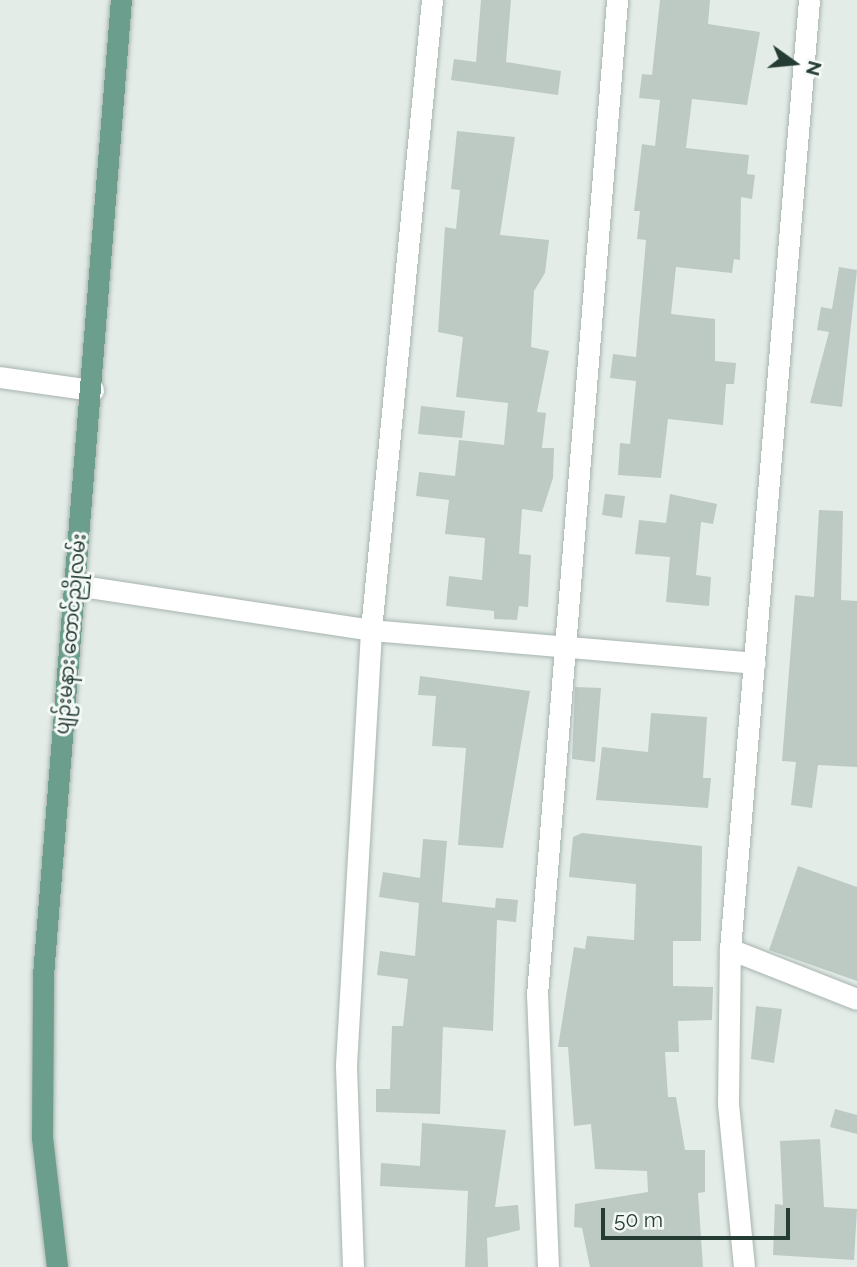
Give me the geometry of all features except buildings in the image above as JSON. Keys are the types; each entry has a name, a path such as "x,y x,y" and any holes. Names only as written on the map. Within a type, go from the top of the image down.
{"main road":[{"name":"ပျဉ်းမနား တောင်ညိုလမ်း","path":"57,1267 47,1208 40,1057 121,0"}],"street":[{"path":"353,1267 346,1065 371,630 432,0"},
{"path":"548,1267 537,995 617,0"},
{"path":"744,1267 729,1129 730,949 809,0"},
{"path":"0,377 93,390"},
{"path":"75,586 371,630 566,649 755,663"},
{"path":"730,949 857,999"}]}
